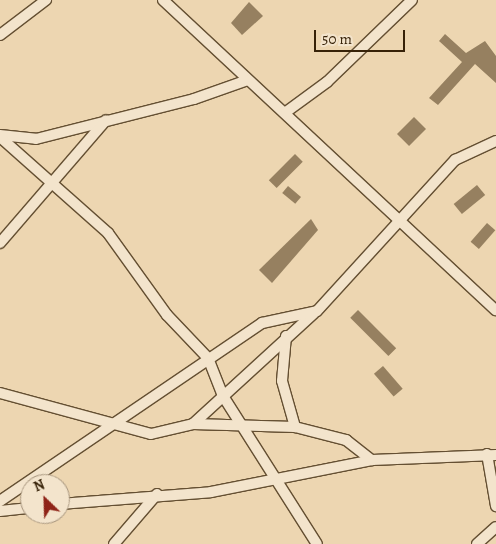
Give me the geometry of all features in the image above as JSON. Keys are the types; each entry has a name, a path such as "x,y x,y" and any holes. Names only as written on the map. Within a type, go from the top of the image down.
{"street":[{"path":"0,35 46,0"},
{"path":"163,0 248,80 286,112 496,310"},
{"path":"286,112 327,82 412,0"},
{"path":"0,136 36,139 194,99 248,80"},
{"path":"0,243 106,120"},
{"path":"0,136 108,234 167,315 208,358 222,396 317,544"},
{"path":"193,424 286,336 317,310 399,218 455,160 496,142"},
{"path":"0,501 111,422 262,323 317,310"},
{"path":"286,336 282,381 296,427"},
{"path":"0,393 151,434 193,424 296,427 346,440 372,460"},
{"path":"70,503 157,494 211,492 372,460 492,455 496,506"},
{"path":"114,544 157,494"},
{"path":"0,511 20,509"},
{"path":"477,544 496,527"}],"building":[{"path":"249,2 263,16 242,35 231,23"},
{"path":"445,34 466,53 485,41 496,56 496,83 475,64 438,105 429,98 462,62 439,41"},
{"path":"414,117 426,129 409,146 397,134"},
{"path":"295,154 303,162 277,188 269,180"},
{"path":"477,185 485,195 462,214 454,204"},
{"path":"288,186 301,197 295,204 282,193"},
{"path":"311,219 318,230 272,283 259,270"},
{"path":"487,223 495,230 479,249 471,242"},
{"path":"358,310 396,348 388,356 350,318"},
{"path":"383,366 403,389 394,397 374,374"}]}
